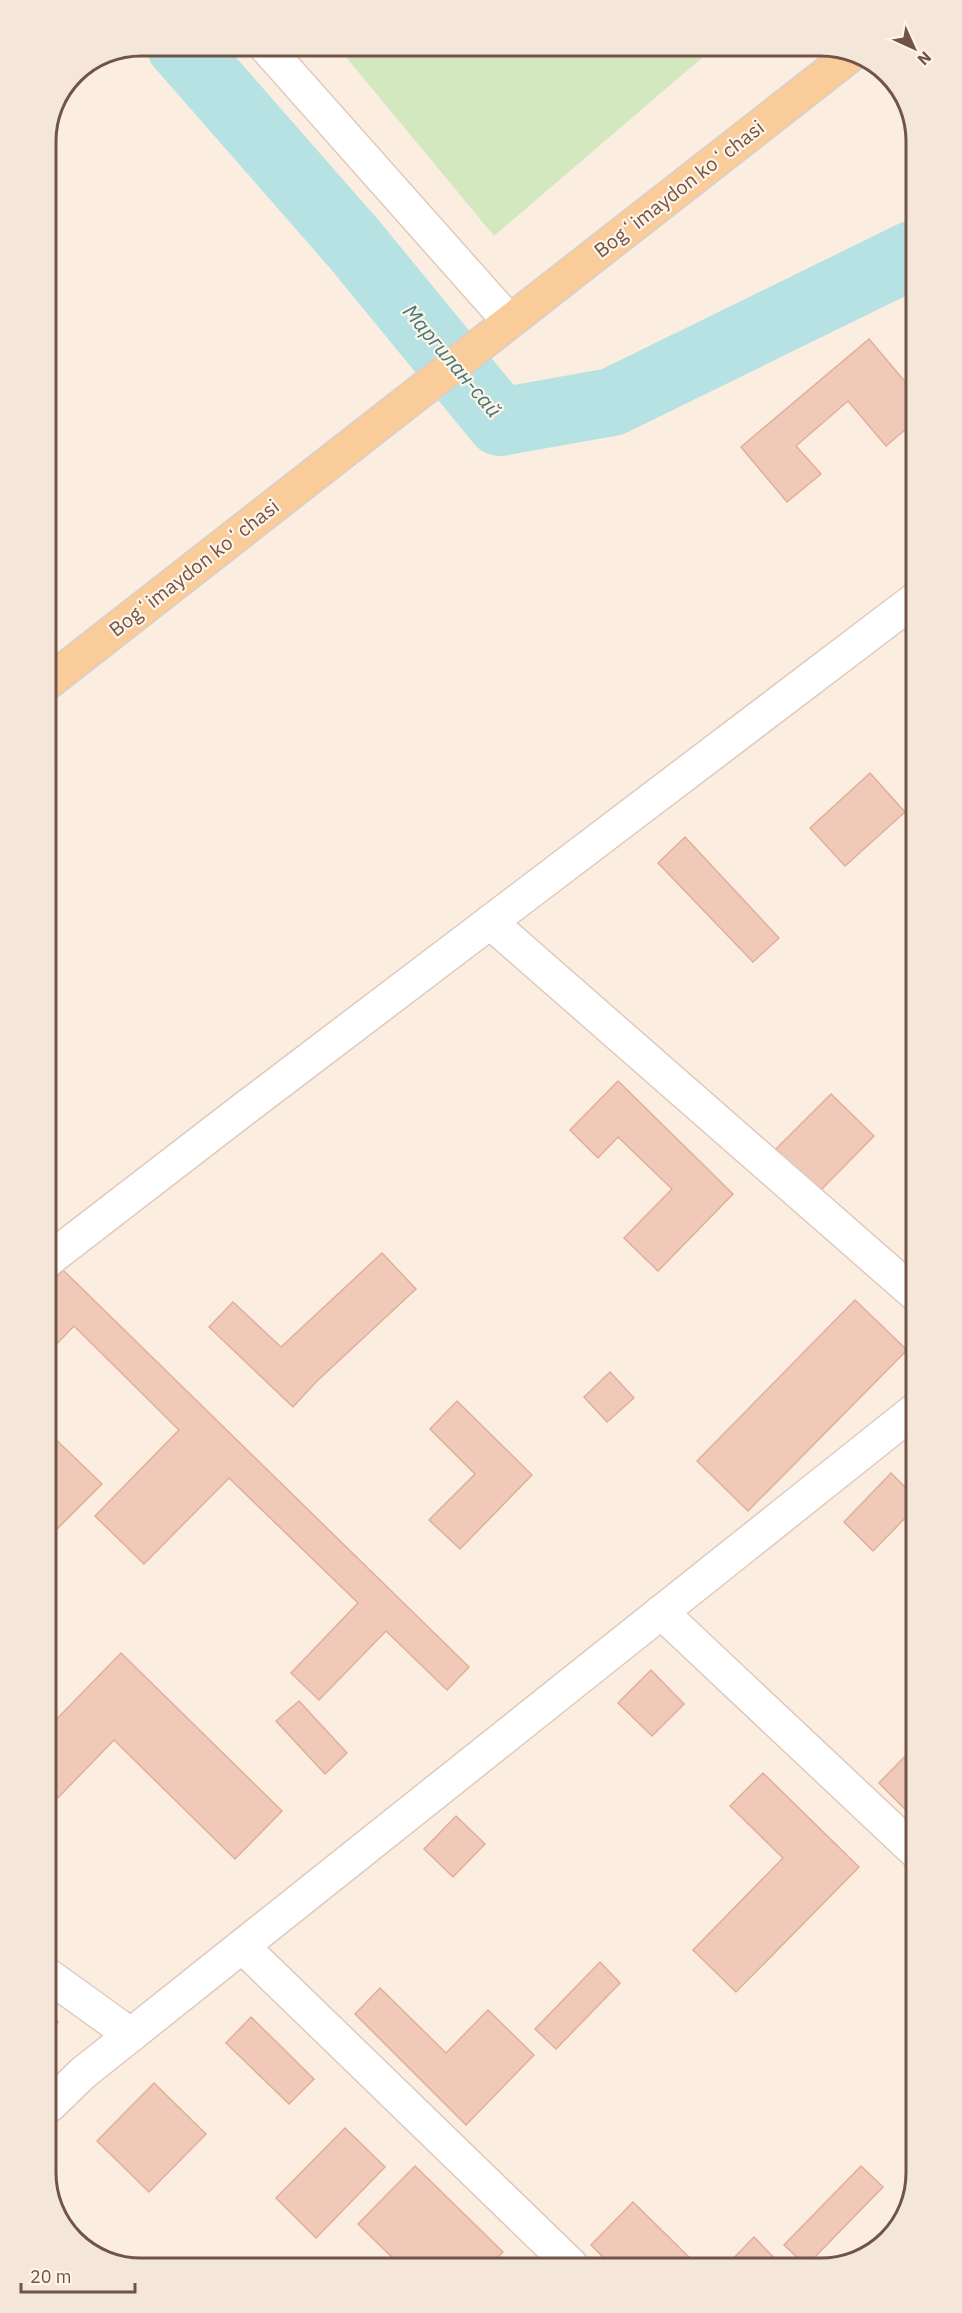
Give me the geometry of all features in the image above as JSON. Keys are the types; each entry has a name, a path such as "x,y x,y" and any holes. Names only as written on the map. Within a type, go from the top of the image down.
{"main road":[{"name":"Bogʻimaydon koʻchasi","path":"56,676 845,59"}],"street":[{"path":"274,56 508,322"},
{"path":"56,1254 906,607"},
{"path":"490,922 906,1286"},
{"path":"56,2099 83,2073 906,1417"},
{"path":"661,1612 906,1843"},
{"path":"243,1947 563,2258"},
{"path":"56,1980 131,2035"}],"green space":[{"path":"345,56 704,56 494,236"}],"building":[{"path":"869,339 906,383 906,429 886,446 848,401 796,446 821,474 787,502 741,447"},
{"path":"870,773 905,812 845,866 810,828"},
{"path":"685,837 779,938 753,962 658,863"},
{"path":"618,1081 733,1194 658,1271 624,1238 672,1189 618,1137 598,1158 570,1130"},
{"path":"831,1094 874,1136 819,1192 776,1149"},
{"path":"382,1253 416,1289 316,1382 293,1407 209,1327 233,1302 281,1347"},
{"path":"63,1270 469,1667 447,1690 386,1631 319,1700 291,1673 358,1603 229,1478 144,1564 95,1516 179,1430 74,1326 56,1345 56,1277"},
{"path":"855,1300 906,1349 748,1511 697,1461"},
{"path":"610,1372 634,1398 607,1422 584,1397"},
{"path":"457,1401 532,1475 460,1549 429,1520 475,1474 430,1429"},
{"path":"56,1440 102,1484 56,1530"},
{"path":"891,1473 906,1488 906,1517 873,1551 844,1522"},
{"path":"121,1653 282,1811 235,1859 114,1740 56,1800 56,1720"},
{"path":"651,1670 684,1704 652,1736 618,1703"},
{"path":"299,1701 347,1753 325,1774 276,1721"},
{"path":"906,1755 906,1810 879,1783"},
{"path":"763,1773 859,1867 736,1992 693,1950 783,1858 730,1806"},
{"path":"456,1816 485,1844 453,1877 424,1849"},
{"path":"600,1962 620,1983 556,2049 535,2029"},
{"path":"380,1988 446,2053 488,2010 534,2055 466,2125 355,2014"},
{"path":"251,2017 314,2079 289,2104 226,2043"},
{"path":"154,2083 206,2134 149,2192 97,2141"},
{"path":"345,2128 385,2167 316,2238 276,2198"},
{"path":"415,2166 503,2252 497,2258 392,2257 358,2224"},
{"path":"861,2166 883,2187 814,2258 798,2258 784,2245"},
{"path":"633,2202 690,2258 604,2258 591,2245"},
{"path":"754,2237 774,2258 734,2258"}],"waterway":[{"name":"Маргилан-сай","path":"190,56 355,245 500,422 612,402 906,258"}]}
